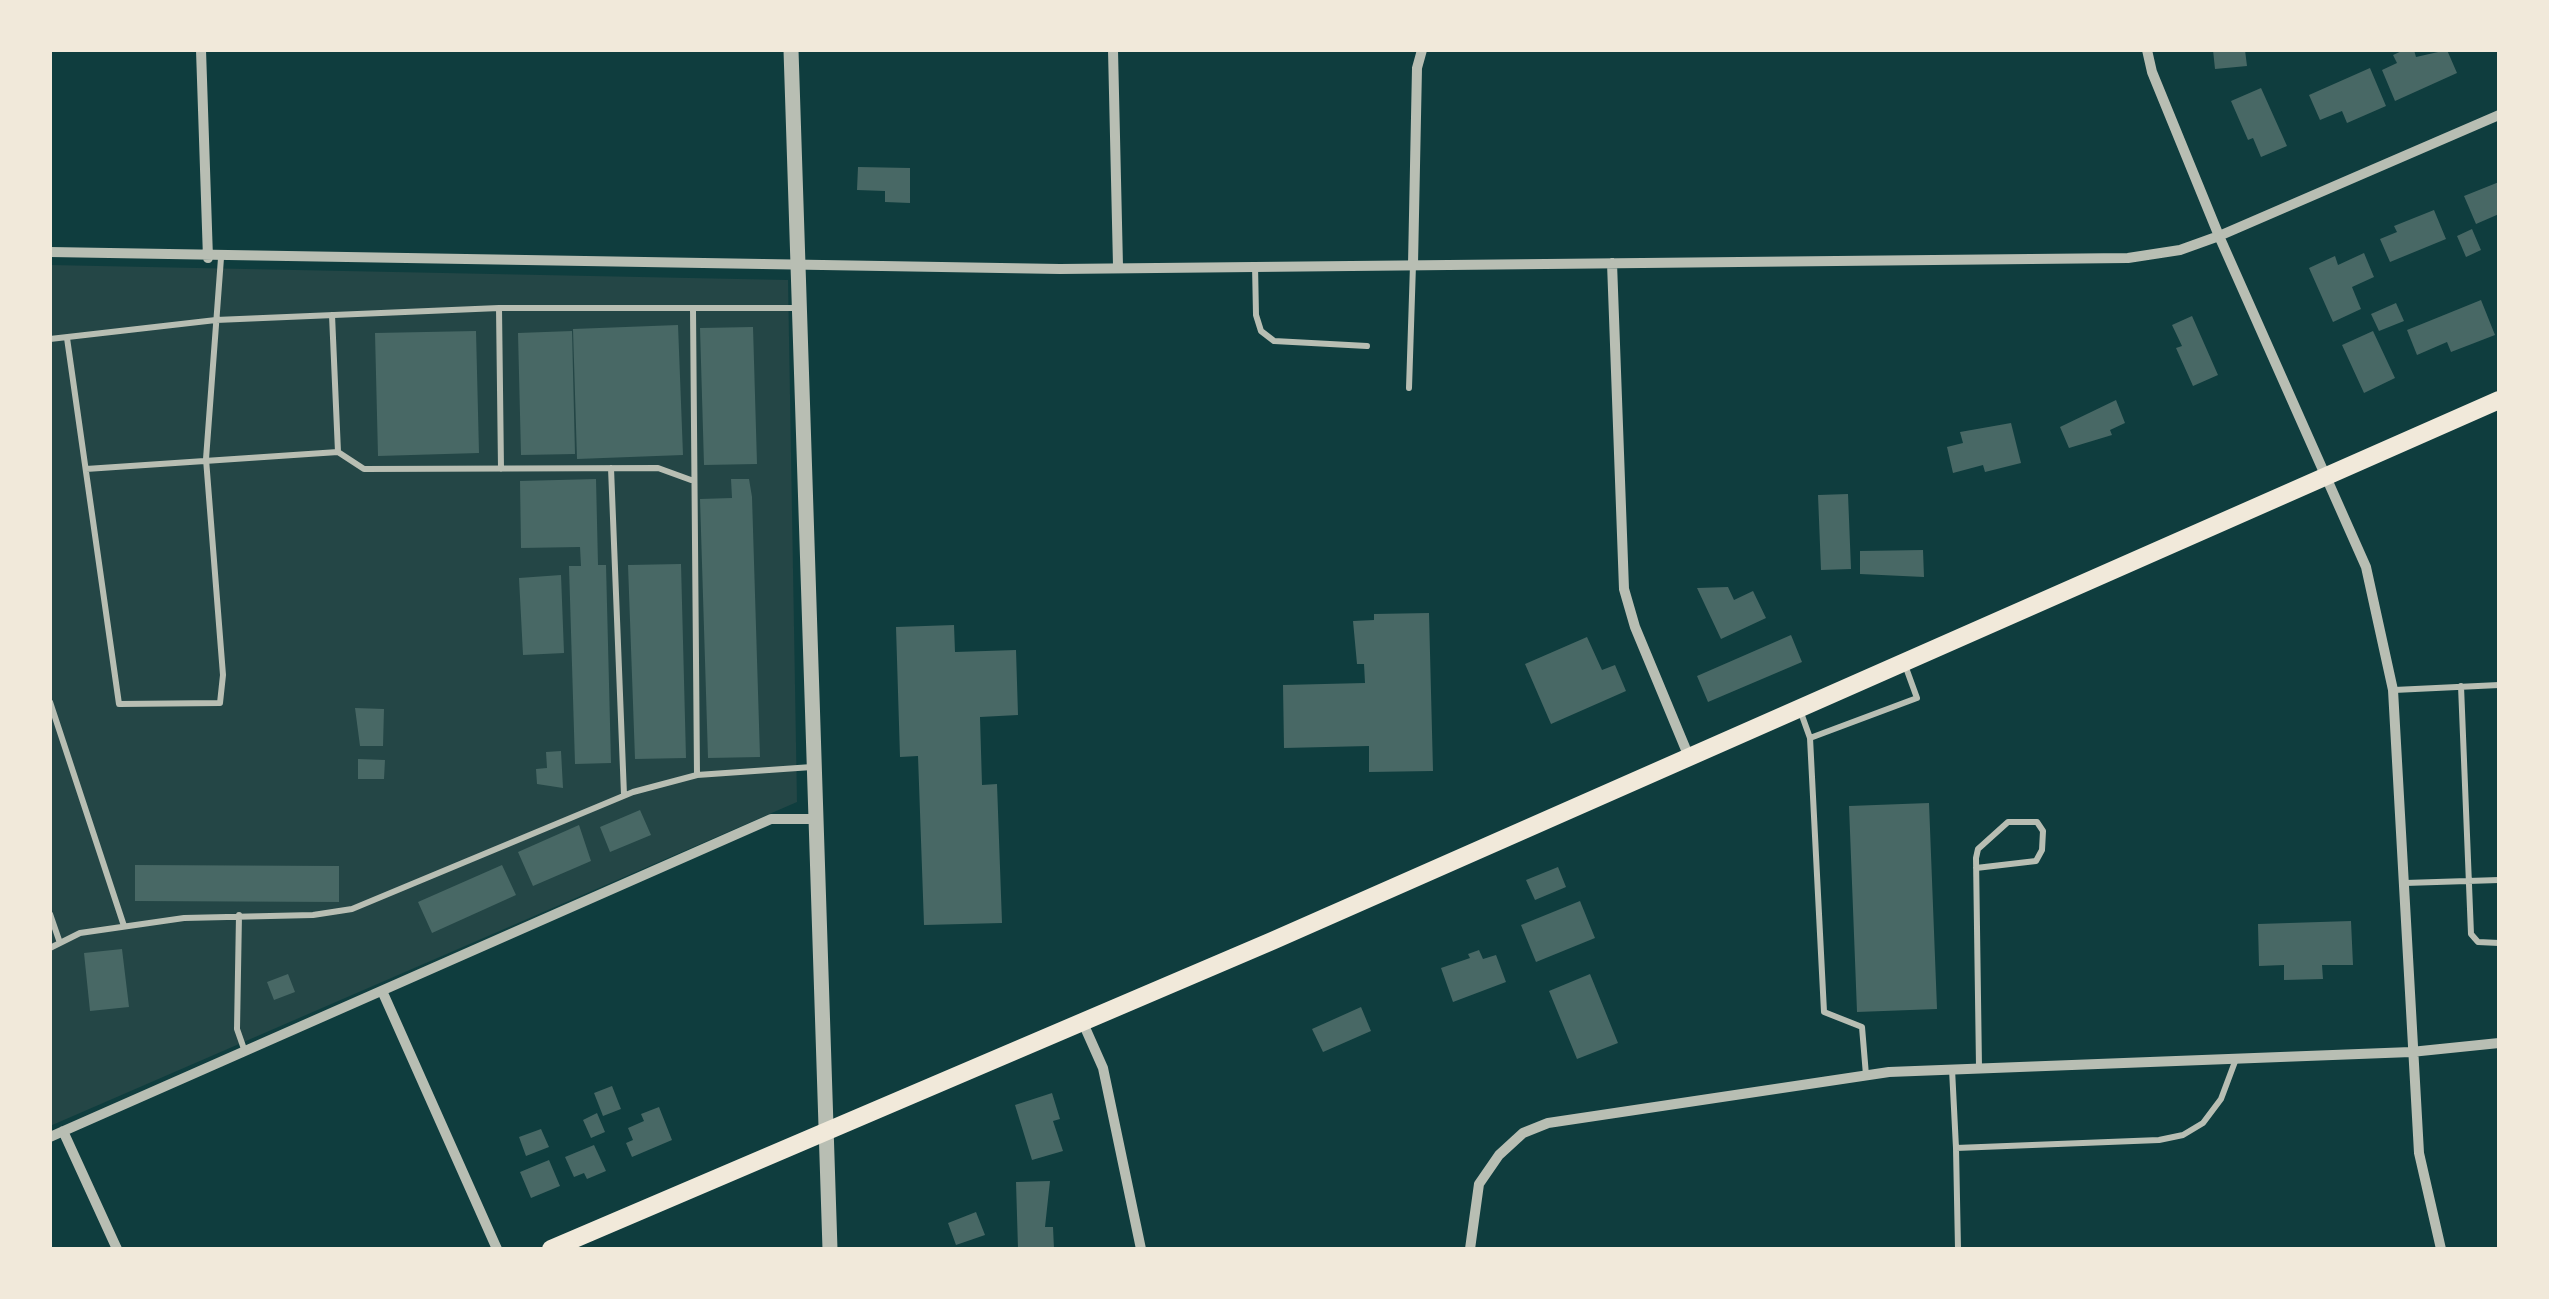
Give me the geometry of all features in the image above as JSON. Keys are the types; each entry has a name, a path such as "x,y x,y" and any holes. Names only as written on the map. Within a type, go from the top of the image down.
{"main road":[{"path":"551,1249 1084,1022 2499,400"}],"street":[{"path":"201,50 208,258"},
{"path":"791,50 830,1249"},
{"path":"1113,50 1118,266"},
{"path":"1414,264 1417,68 1422,50"},
{"path":"2147,50 2152,72 2219,236 2366,568 2393,690 2419,1153 2442,1249"},
{"path":"50,252 208,258 799,266 2128,258 2166,253 2219,236 2499,114"},
{"path":"1612,263 1624,589 1634,627 1690,757"},
{"path":"50,1137 244,1048 384,993 771,819 815,820"},
{"path":"384,993 497,1249"},
{"path":"1084,1022 1103,1068 1141,1249"},
{"path":"1470,1249 1479,1184 1498,1155 1523,1134 1548,1124 1866,1076 1952,1068 2412,1052 2499,1043"},
{"path":"63,1132 118,1249"}],"lane":[{"path":"68,338 119,704 220,704 223,675 206,459 220,258"},
{"path":"1255,264 1261,331 1274,341 1367,346"},
{"path":"1409,388 1414,264"},
{"path":"50,339 216,320 498,308 800,308"},
{"path":"498,308 501,469"},
{"path":"693,308 696,459 691,480 697,775"},
{"path":"332,315 338,452"},
{"path":"86,469 338,452 364,469 658,468 691,480"},
{"path":"611,468 624,795"},
{"path":"1810,738 1917,698 1904,662"},
{"path":"2393,690 2499,685"},
{"path":"2461,686 2471,934 2478,942 2499,943"},
{"path":"50,702 124,926"},
{"path":"1800,708 1810,738 1824,1012 1862,1027 1866,1076"},
{"path":"50,914 54,946 80,932 124,926 239,915 314,915 352,908 624,795 697,775 814,767"},
{"path":"1976,868 2036,861 2042,850 2042,831 2036,822 2008,822 1978,849 1976,868 1979,1066"},
{"path":"2405,883 2499,880"},
{"path":"239,915 237,1029 244,1048"},
{"path":"1956,1148 2159,1140 2183,1135 2203,1123 2221,1098 2236,1058"},
{"path":"1952,1068 1958,1249"}],"shaded area":[{"path":"50,265 788,280 797,802 50,1126"}],"building":[{"path":"2213,50 2245,50 2247,66 2215,69"},
{"path":"2414,50 2416,57 2447,50 2457,73 2395,101 2382,70 2397,63 2393,55"},
{"path":"2370,68 2386,106 2347,123 2342,111 2320,120 2309,95"},
{"path":"2261,88 2287,146 2261,157 2253,138 2248,140 2231,101"},
{"path":"858,167 910,168 910,203 885,202 885,191 857,190"},
{"path":"2499,182 2499,214 2476,224 2464,196"},
{"path":"2434,210 2446,239 2390,262 2380,239 2397,232 2394,226"},
{"path":"2472,229 2481,250 2466,257 2457,236"},
{"path":"2364,253 2374,277 2352,287 2361,309 2333,322 2309,268 2335,256 2338,265"},
{"path":"2481,300 2495,335 2451,352 2447,342 2417,355 2407,330"},
{"path":"2396,303 2404,321 2379,331 2371,314"},
{"path":"2192,316 2218,375 2193,386 2176,348 2182,346 2172,325"},
{"path":"678,325 683,455 577,459 573,329"},
{"path":"753,327 757,464 704,465 700,328"},
{"path":"476,331 479,453 378,456 375,333"},
{"path":"572,331 575,454 521,455 518,333"},
{"path":"2373,331 2395,378 2364,393 2342,345"},
{"path":"2116,400 2125,423 2110,430 2112,435 2069,448 2060,427"},
{"path":"2011,423 2021,463 1985,472 1983,465 1953,473 1947,447 1963,443 1960,432"},
{"path":"596,479 598,565 606,565 611,763 575,764 569,566 581,566 580,547 521,548 520,481"},
{"path":"731,479 749,479 752,497 760,757 708,758 700,499 732,498"},
{"path":"1848,494 1851,569 1821,570 1818,495"},
{"path":"1923,550 1924,577 1860,574 1860,551"},
{"path":"681,564 686,758 635,759 628,565"},
{"path":"561,575 564,653 523,655 519,578"},
{"path":"1728,587 1734,600 1753,591 1766,618 1721,639 1697,588"},
{"path":"1429,613 1433,771 1369,772 1369,746 1284,748 1283,685 1365,683 1364,664 1357,664 1353,621 1374,620 1374,614"},
{"path":"954,625 955,652 1016,650 1018,715 980,717 982,785 997,784 1002,923 924,925 918,756 900,757 896,627"},
{"path":"1791,635 1802,662 1708,702 1697,676"},
{"path":"1587,637 1602,670 1615,665 1626,691 1551,724 1525,664"},
{"path":"355,708 384,709 383,746 360,746"},
{"path":"561,751 563,788 537,784 536,769 547,768 546,752"},
{"path":"358,759 385,760 384,779 358,779"},
{"path":"1929,803 1937,1009 1857,1012 1849,806"},
{"path":"640,810 651,835 610,852 600,827"},
{"path":"579,825 591,861 533,886 518,852"},
{"path":"135,865 339,866 339,902 135,901"},
{"path":"502,865 516,895 432,933 418,902"},
{"path":"1558,867 1566,887 1535,900 1526,880"},
{"path":"1580,901 1595,938 1536,962 1521,925"},
{"path":"2351,921 2353,965 2322,965 2323,979 2284,980 2284,965 2259,966 2258,924"},
{"path":"122,949 129,1007 90,1011 84,953"},
{"path":"1479,950 1483,959 1496,955 1506,982 1453,1002 1441,968 1470,958 1468,954"},
{"path":"288,974 295,992 274,1000 267,982"},
{"path":"1590,974 1618,1043 1577,1059 1549,991"},
{"path":"1361,1007 1371,1031 1323,1052 1312,1029"},
{"path":"612,1086 621,1109 603,1116 594,1093"},
{"path":"1052,1093 1060,1119 1053,1121 1063,1151 1032,1160 1015,1105"},
{"path":"659,1107 672,1140 632,1157 626,1143 633,1140 628,1128 644,1121 641,1114"},
{"path":"597,1113 605,1132 591,1138 583,1120"},
{"path":"541,1129 549,1147 526,1156 519,1137"},
{"path":"594,1145 606,1171 587,1179 584,1173 574,1177 565,1157"},
{"path":"549,1160 560,1186 531,1198 520,1172"},
{"path":"1050,1181 1045,1227 1053,1227 1054,1249 1018,1249 1016,1182"},
{"path":"976,1212 985,1235 956,1245 948,1223"}]}
